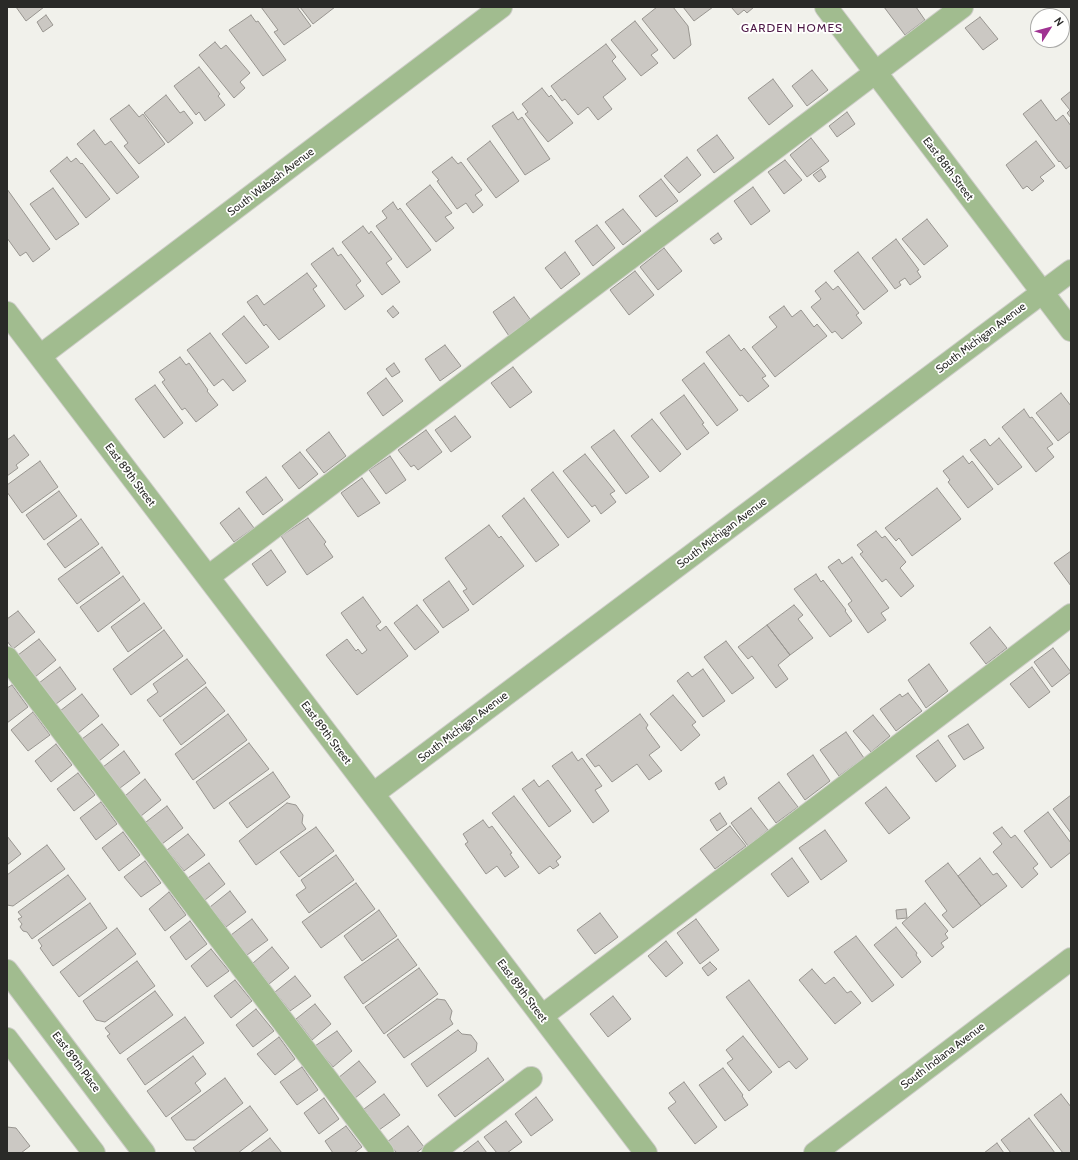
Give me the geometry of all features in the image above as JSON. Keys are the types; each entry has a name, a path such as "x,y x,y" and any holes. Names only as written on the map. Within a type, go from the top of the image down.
{"street":[{"name":"South Wabash Avenue","path":"40,356 501,7"},
{"name":"East 88th Street","path":"826,7 1071,330"},
{"path":"208,577 962,7"},
{"name":"South Michigan Avenue","path":"373,794 1071,271"},
{"name":"East 89th Street","path":"7,313 646,1153"},
{"path":"542,1016 1071,615"},
{"path":"7,658 384,1153"},
{"name":"South Indiana Avenue","path":"815,1153 1071,959"},
{"name":"East 89th Place","path":"7,971 144,1153"},
{"path":"7,1039 94,1153"},
{"path":"433,1153 531,1078"}],"building":[{"path":"16,7 44,7 26,21"},
{"path":"261,7 297,7 311,26 284,45 274,32 278,30"},
{"path":"300,7 335,7 313,24"},
{"path":"657,7 673,7 688,26 691,45 674,59 642,19"},
{"path":"683,7 713,7 694,21"},
{"path":"731,7 754,7 747,13 744,10 738,15"},
{"path":"884,7 916,7 925,20 905,35"},
{"path":"46,15 53,25 43,32 37,22"},
{"path":"251,15 256,22 258,21 286,60 263,76 229,30"},
{"path":"980,17 998,39 983,50 965,28"},
{"path":"635,21 658,50 651,55 658,63 641,76 611,40"},
{"path":"215,42 221,49 226,45 250,73 240,82 245,88 234,98 199,55"},
{"path":"606,44 616,57 612,61 626,79 603,97 612,109 598,120 588,107 578,115 565,99 562,101 551,86"},
{"path":"199,67 220,94 218,96 225,105 205,121 199,112 196,115 174,86"},
{"path":"812,70 828,90 807,106 792,86"},
{"path":"773,79 793,106 769,125 748,98"},
{"path":"542,88 549,97 551,95 573,123 548,142 525,114 528,112 522,104"},
{"path":"1071,91 1071,118 1067,113 1070,110 1061,99"},
{"path":"166,95 180,113 184,111 193,123 168,143 144,113"},
{"path":"1041,100 1056,121 1063,115 1071,126 1071,165 1066,169 1060,161 1059,162 1023,114"},
{"path":"129,105 139,117 143,114 165,144 139,164 124,146 128,143 110,119"},
{"path":"513,112 518,120 522,117 550,159 525,175 492,126"},
{"path":"847,112 855,124 837,137 829,126"},
{"path":"94,130 105,145 111,141 139,177 117,194 77,144"},
{"path":"717,135 734,158 714,173 697,150"},
{"path":"811,138 829,161 807,177 790,155"},
{"path":"490,141 519,181 496,198 467,159"},
{"path":"1036,141 1055,166 1040,177 1044,181 1032,191 1027,186 1023,189 1006,165"},
{"path":"67,157 71,162 76,158 81,164 82,163 110,199 86,218 50,171"},
{"path":"452,157 458,164 461,162 482,190 475,195 483,205 473,213 466,203 457,209 437,181 439,180 432,172"},
{"path":"687,157 701,175 679,193 664,176"},
{"path":"785,160 802,180 784,194 768,172"},
{"path":"821,169 826,177 819,182 813,175"},
{"path":"661,179 678,201 656,217 639,196"},
{"path":"430,185 452,213 445,217 454,228 436,242 406,204"},
{"path":"753,187 770,211 751,225 734,201"},
{"path":"53,188 79,224 56,240 30,204"},
{"path":"7,189 50,249 33,262 26,252 20,256 7,238"},
{"path":"393,202 398,210 400,208 431,250 407,268 376,226 387,218 382,211"},
{"path":"623,209 641,231 623,245 605,222"},
{"path":"927,219 948,246 924,265 902,239"},
{"path":"597,225 615,248 593,266 575,241"},
{"path":"363,226 369,234 371,231 392,259 386,263 400,282 382,295 342,242"},
{"path":"718,233 722,239 714,244 710,239"},
{"path":"896,239 919,270 917,271 921,277 910,285 905,278 899,282 901,285 895,289 872,258"},
{"path":"333,248 338,256 341,254 361,281 356,285 364,296 345,310 311,264"},
{"path":"664,248 682,271 658,290 640,267"},
{"path":"565,252 580,274 561,289 545,268"},
{"path":"858,252 888,291 864,310 834,271"},
{"path":"635,271 654,295 629,315 610,290"},
{"path":"307,273 317,286 313,289 325,306 279,340 266,324 264,326 247,302 257,295 264,305"},
{"path":"826,282 833,290 838,286 859,313 856,315 862,323 842,339 835,331 832,333 811,307 821,299 815,291"},
{"path":"514,297 530,319 509,336 493,312"},
{"path":"393,306 399,313 393,318 387,311"},
{"path":"784,306 792,317 801,310 814,327 817,324 827,336 775,377 752,347 777,327 769,317"},
{"path":"244,316 269,347 246,364 222,334"},
{"path":"210,333 246,381 233,391 223,379 214,386 187,350"},
{"path":"729,335 741,351 744,348 766,376 762,378 769,386 748,402 742,395 740,396 706,352"},
{"path":"445,345 461,366 440,381 425,359"},
{"path":"180,357 186,365 189,363 218,405 196,422 185,408 182,410 162,382 165,380 159,372"},
{"path":"394,363 400,372 392,377 386,369"},
{"path":"704,363 738,410 717,426 682,380"},
{"path":"513,367 532,392 510,408 491,383"},
{"path":"386,378 403,401 383,416 367,393"},
{"path":"155,385 183,423 164,438 135,399"},
{"path":"1061,393 1071,406 1071,431 1058,441 1036,413"},
{"path":"684,395 704,423 702,424 709,433 687,450 660,413"},
{"path":"1024,409 1053,444 1047,448 1054,457 1036,472 1002,427"},
{"path":"455,416 471,437 451,452 435,430"},
{"path":"652,419 681,454 660,472 631,436"},
{"path":"426,430 442,452 418,470 414,465 411,467 398,450"},
{"path":"614,430 649,477 626,494 591,447"},
{"path":"329,432 346,456 324,473 306,450"},
{"path":"14,435 29,455 16,465 18,468 7,476 7,440"},
{"path":"999,438 1022,467 998,485 970,450 985,439 990,446"},
{"path":"300,452 318,474 299,489 282,466"},
{"path":"585,454 615,491 610,494 616,502 601,514 595,505 592,507 563,471"},
{"path":"390,456 406,480 386,494 369,470"},
{"path":"963,456 969,464 972,461 993,489 968,508 948,482 950,480 943,471"},
{"path":"40,461 58,487 22,513 7,492 7,485"},
{"path":"553,472 590,521 568,538 531,490"},
{"path":"266,477 283,500 263,515 246,492"},
{"path":"362,478 380,503 358,517 341,493"},
{"path":"937,488 961,519 912,556 899,538 896,541 885,528"},
{"path":"59,491 77,516 44,540 26,515"},
{"path":"524,498 559,545 536,562 502,516"},
{"path":"239,508 254,528 234,542 220,523"},
{"path":"308,518 326,542 324,544 333,557 307,575 281,536"},
{"path":"81,519 99,544 65,568 47,544"},
{"path":"489,525 499,538 501,536 524,566 473,605 463,591 467,589 445,558"},
{"path":"876,531 882,538 885,536 906,562 900,568 914,586 901,597 886,579 882,582 860,554 863,552 857,545"},
{"path":"102,547 120,573 77,604 58,579"},
{"path":"271,550 286,572 267,586 252,564"},
{"path":"1071,551 1071,586 1054,563"},
{"path":"852,557 889,608 881,613 886,620 868,633 848,604 852,601 828,567 839,559 842,564"},
{"path":"816,574 821,582 823,580 846,610 845,611 852,621 830,637 794,589"},
{"path":"123,576 140,600 98,632 80,607"},
{"path":"449,581 469,610 443,628 423,600"},
{"path":"363,597 381,622 376,626 380,631 386,626 408,656 357,695 326,655 347,639 356,651 358,649 362,654 367,650 341,613"},
{"path":"144,603 162,628 128,652 111,627"},
{"path":"417,605 439,632 415,650 394,623"},
{"path":"794,605 803,615 798,619 813,638 790,655 767,625"},
{"path":"18,611 35,632 13,649 7,641 7,619"},
{"path":"767,625 790,655 778,665 788,679 776,688 752,656 748,659 738,647"},
{"path":"990,627 1007,648 986,664 970,643"},
{"path":"164,630 183,656 131,695 113,669"},
{"path":"39,639 56,660 35,677 18,655"},
{"path":"726,641 754,678 732,694 704,657"},
{"path":"1053,648 1071,672 1052,687 1034,662"},
{"path":"187,659 206,683 160,717 147,700 158,692 153,684"},
{"path":"929,664 948,691 926,708 908,680"},
{"path":"60,667 76,689 56,704 39,683"},
{"path":"1032,667 1050,692 1029,708 1010,684"},
{"path":"703,669 725,701 703,717 677,681 688,672 692,677"},
{"path":"12,685 28,707 7,723 7,688"},
{"path":"206,687 225,711 181,745 163,720"},
{"path":"908,693 922,711 896,731 880,709 900,694 902,697"},
{"path":"82,694 99,716 78,733 60,711"},
{"path":"673,695 696,722 692,725 700,735 681,751 650,714"},
{"path":"33,712 50,735 28,751 11,730"},
{"path":"228,714 247,740 193,780 175,754"},
{"path":"640,714 648,725 646,728 660,747 649,755 662,771 649,780 637,764 612,782 599,765 595,767 586,755"},
{"path":"873,715 890,736 871,752 853,731"},
{"path":"102,724 119,745 99,761 82,739"},
{"path":"968,724 984,748 964,760 948,736"},
{"path":"846,732 864,758 839,776 820,750"},
{"path":"938,740 956,766 936,782 916,756"},
{"path":"249,743 269,769 214,809 196,782"},
{"path":"56,744 72,765 51,782 35,761"},
{"path":"124,751 140,773 120,788 103,767"},
{"path":"572,752 578,761 582,758 602,786 595,790 609,811 593,823 552,766"},
{"path":"813,755 830,781 805,800 787,774"},
{"path":"273,772 290,797 247,828 229,803"},
{"path":"78,773 95,795 74,811 57,789"},
{"path":"724,777 727,784 719,790 715,783"},
{"path":"145,779 161,800 141,816 125,796"},
{"path":"534,780 539,787 548,780 571,811 549,827 522,789"},
{"path":"779,782 798,807 776,823 758,798"},
{"path":"886,787 910,818 889,834 865,803"},
{"path":"1071,795 1071,833 1053,809"},
{"path":"514,796 561,857 556,861 559,865 553,869 550,866 539,874 492,813"},
{"path":"101,802 117,824 96,840 80,818"},
{"path":"287,803 296,805 303,815 302,823 306,829 256,865 239,841"},
{"path":"167,806 183,828 162,844 146,822"},
{"path":"751,808 768,830 748,846 731,823"},
{"path":"1048,812 1071,843 1071,852 1051,868 1024,831"},
{"path":"720,813 727,824 717,831 710,820"},
{"path":"483,820 489,828 492,826 512,853 510,854 519,867 505,877 497,866 486,874 465,844 468,842 463,834"},
{"path":"730,826 746,846 715,869 700,849"},
{"path":"316,827 334,851 299,877 280,852"},
{"path":"1002,827 1011,838 1015,835 1038,864 1033,868 1038,874 1022,888 993,852 1002,844 993,833"},
{"path":"825,830 847,861 821,880 799,848"},
{"path":"123,832 140,855 119,871 102,848"},
{"path":"188,834 205,855 184,871 167,850"},
{"path":"7,836 21,854 7,865"},
{"path":"47,845 65,869 13,906 7,905 7,875"},
{"path":"336,855 354,880 309,913 296,895 306,888 301,880"},
{"path":"792,858 809,882 788,897 771,874"},
{"path":"980,858 993,875 997,873 1007,886 981,906 958,876"},
{"path":"145,861 161,883 141,897 124,877"},
{"path":"209,863 225,884 205,900 188,878"},
{"path":"948,863 981,906 953,928 942,915 947,911 925,881"},
{"path":"68,875 86,899 32,939 27,932 23,931 20,927 22,924 18,919 22,917 18,912"},
{"path":"356,883 375,909 321,948 302,922"},
{"path":"230,891 246,912 226,927 210,907"},
{"path":"169,892 186,915 165,931 149,909"},
{"path":"90,903 107,928 53,966 40,948 42,946 38,940"},
{"path":"925,903 948,931 945,934 948,938 941,943 944,947 932,957 902,923"},
{"path":"906,909 907,918 897,919 896,910"},
{"path":"379,910 397,936 362,961 344,936"},
{"path":"600,913 618,937 595,954 577,930"},
{"path":"252,919 268,940 247,955 231,935"},
{"path":"696,919 719,950 700,964 677,933"},
{"path":"190,921 207,944 186,960 170,937"},
{"path":"896,927 917,953 916,955 921,962 902,978 874,945"},
{"path":"117,928 136,954 79,997 60,972"},
{"path":"856,936 894,985 872,1002 834,952"},
{"path":"398,939 417,965 363,1004 344,977"},
{"path":"666,941 683,963 666,977 648,956"},
{"path":"272,947 289,968 269,984 253,963"},
{"path":"211,949 229,971 207,987 191,966"},
{"path":"137,961 155,986 105,1022 96,1020 83,1001"},
{"path":"710,962 717,969 708,976 702,968"},
{"path":"419,968 438,994 384,1034 365,1007"},
{"path":"812,969 825,984 834,977 847,993 851,991 861,1003 835,1024 799,980"},
{"path":"295,976 311,996 290,1011 275,992"},
{"path":"235,980 252,1001 231,1018 214,996"},
{"path":"749,980 808,1059 796,1069 789,1061 779,1068 726,997"},
{"path":"155,991 173,1015 120,1054 107,1036 110,1034 105,1028"},
{"path":"613,996 631,1019 608,1037 590,1014"},
{"path":"437,999 445,1000 452,1011 450,1019 453,1024 404,1058 387,1035"},
{"path":"315,1004 331,1024 312,1040 296,1019"},
{"path":"256,1009 274,1031 253,1047 236,1025"},
{"path":"185,1017 204,1043 145,1085 127,1059"},
{"path":"458,1030 462,1034 471,1035 477,1043 476,1051 427,1087 411,1064"},
{"path":"337,1031 352,1051 333,1067 315,1046"},
{"path":"743,1036 772,1072 749,1091 727,1063 733,1059 726,1050"},
{"path":"279,1037 295,1059 275,1075 257,1054"},
{"path":"193,1056 206,1074 195,1083 201,1091 166,1117 147,1091"},
{"path":"488,1058 504,1080 455,1117 438,1095"},
{"path":"359,1061 376,1082 355,1098 338,1078"},
{"path":"302,1067 318,1090 297,1105 280,1082"},
{"path":"723,1068 743,1095 742,1096 748,1105 725,1121 699,1085"},
{"path":"225,1078 243,1103 195,1140 186,1140 171,1118"},
{"path":"684,1082 717,1127 695,1144 668,1108 676,1102 669,1093"},
{"path":"384,1094 400,1115 379,1130 364,1109"},
{"path":"1061,1094 1071,1107 1071,1153 1063,1153 1034,1115"},
{"path":"536,1097 553,1120 531,1136 515,1114"},
{"path":"324,1098 339,1119 319,1134 304,1113"},
{"path":"250,1106 268,1130 238,1153 197,1153 193,1148"},
{"path":"1029,1118 1055,1153 1011,1153 1001,1140"},
{"path":"506,1121 522,1142 507,1153 497,1153 484,1137"},
{"path":"346,1126 362,1147 354,1153 333,1153 325,1141"},
{"path":"408,1126 424,1147 416,1153 397,1153 387,1142"},
{"path":"7,1127 16,1128 30,1146 21,1153 7,1153"},
{"path":"270,1138 282,1153 250,1153"},
{"path":"478,1141 487,1153 462,1153"},
{"path":"997,1143 1004,1153 984,1153"}],"district":[{"name":"GARDEN HOMES","path":"792,28"}]}
